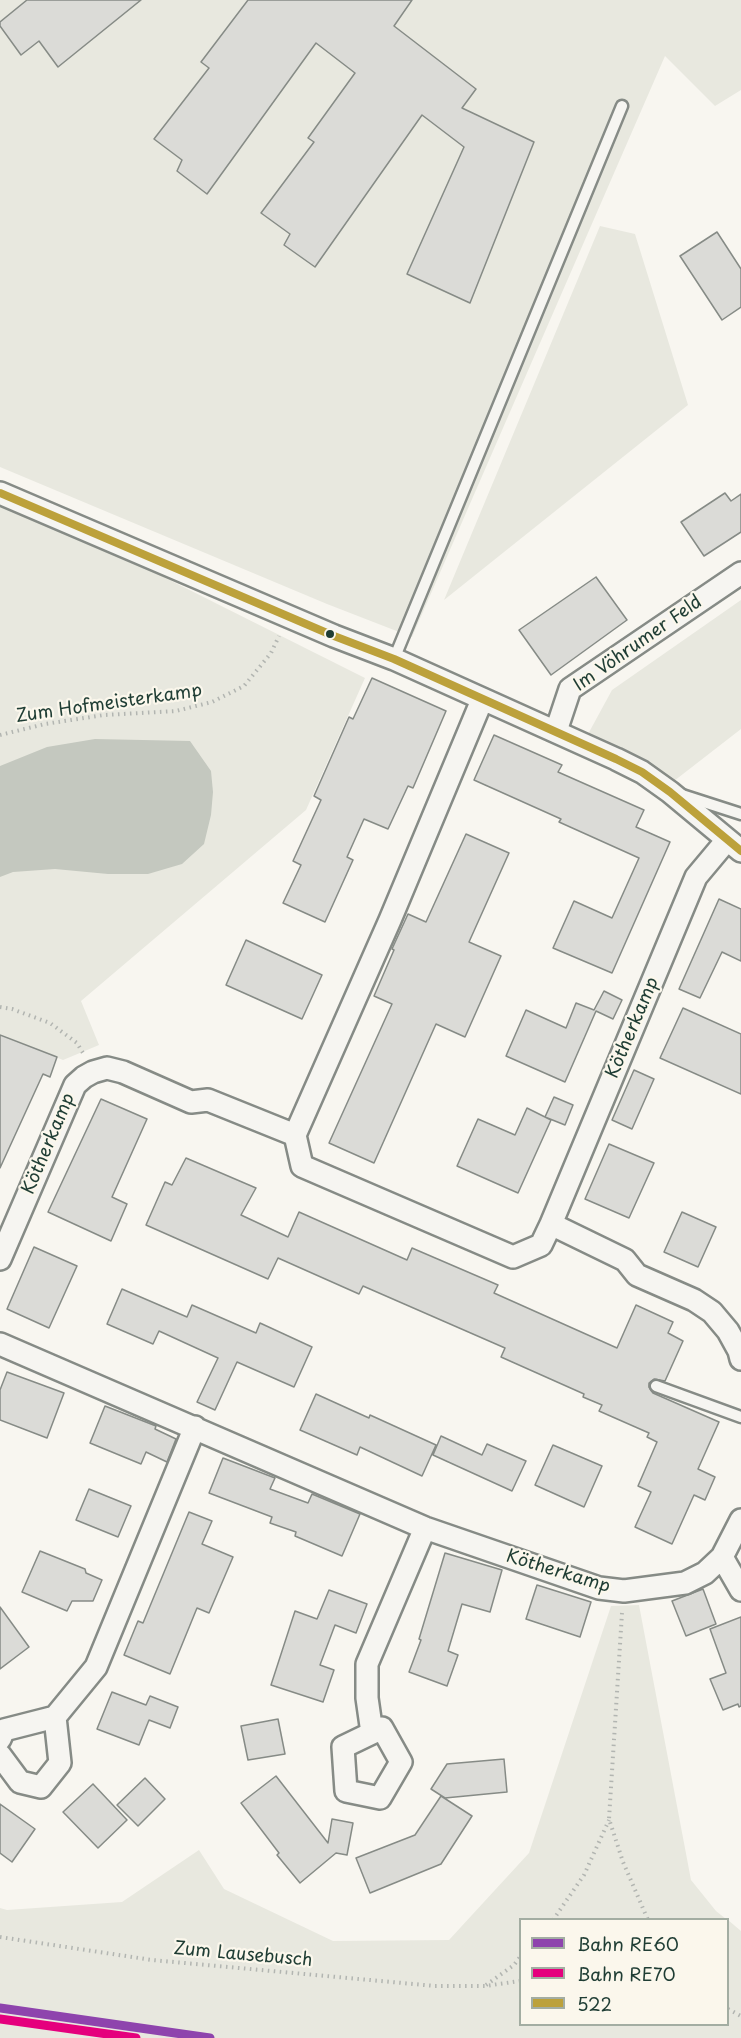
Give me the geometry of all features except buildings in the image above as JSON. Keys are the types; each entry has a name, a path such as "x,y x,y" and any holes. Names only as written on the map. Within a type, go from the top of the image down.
{"street":[{"path":"0,493 289,617 394,659 642,772 734,845"},
{"name":"Im Vöhrumer Feld","path":"556,731 570,689 741,573"},
{"path":"93,1072 106,1068 123,1072 191,1102 208,1100 295,1135 386,929 482,700"},
{"name":"Kötherkamp","path":"295,1135 302,1166 513,1257 541,1245 696,877 734,845"},
{"name":"Kötherkamp","path":"0,1258 75,1084 93,1072"},
{"path":"551,1224 625,1260 637,1275 694,1300 712,1312 728,1331 741,1359"},
{"name":"Kötherkamp","path":"0,1344 425,1528 599,1588 624,1591 684,1583 705,1573 722,1557 741,1520"},
{"path":"0,1739 4,1730 55,1717 96,1667 195,1427"},
{"path":"372,1733 367,1698 367,1664 425,1528"},
{"path":"722,1557 741,1590"},
{"path":"0,1755 20,1782 40,1788 60,1763 55,1717"}],"lane":[{"path":"394,659 622,106"},
{"path":"670,792 741,814"},
{"path":"656,1386 741,1417"}],"path":[{"name":"Zum Hofmeisterkamp","path":"0,735 45,724 104,715 176,711 212,702 244,686 270,653 289,617"},
{"path":"0,1008 12,1009 50,1023 77,1043 93,1072"},
{"path":"555,1918 584,1875 609,1819 624,1591"},
{"path":"609,1819 623,1862 647,1918"},
{"name":"Zum Lausebusch","path":"0,1937 164,1961 435,1986 484,1986 519,1981"},
{"path":"484,1986 514,1965 519,1958"}],"shaded area":[{"path":"0,0 741,0 741,90 715,106 665,56 412,637 327,604 0,467"},
{"path":"600,226 635,234 688,405 444,600"},
{"path":"0,495 365,678 306,810 81,1001 99,1045 63,1060 0,1034"},
{"path":"741,600 741,729 674,781 587,736 612,690"},
{"path":"95,739 190,741 211,771 213,792 211,815 204,844 182,864 148,874 108,874 55,869 13,872 0,877 0,766 47,747"},
{"path":"639,1605 691,1880 716,1911 725,1918 519,1918 519,2026 729,2026 729,1921 741,1931 741,2038 0,2038 0,1908 7,1910 122,1902 199,1850 224,1889 333,1941 449,1940 529,1853 611,1606"}],"rail line":[{"name":"RE60","path":"0,2008 210,2038"},
{"name":"RE70","path":"0,2019 136,2038"}],"transit line":[{"name":"522","path":"0,493 334,636 394,659 616,759 642,772 670,792 741,851"}]}
